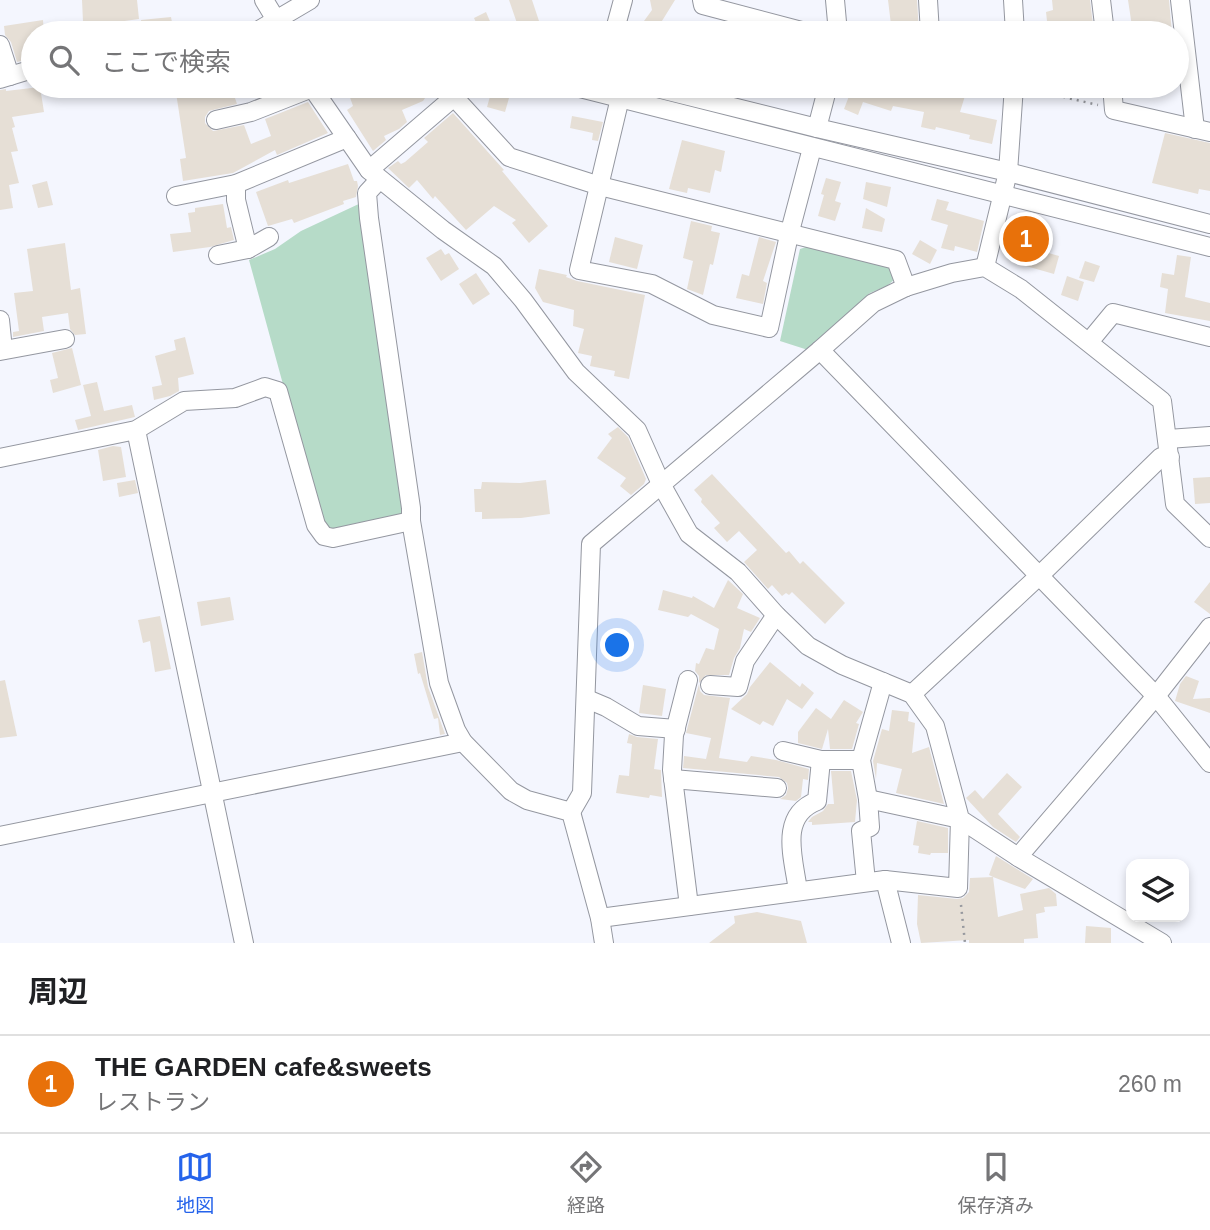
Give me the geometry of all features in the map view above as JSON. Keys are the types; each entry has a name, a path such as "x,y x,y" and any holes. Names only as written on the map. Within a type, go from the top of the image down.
{"street":[{"path":"264,0 276,21"},
{"path":"287,21 310,0"},
{"path":"617,21 622,0"},
{"path":"702,0 703,5 764,21"},
{"path":"835,0 837,21"},
{"path":"928,0 929,21"},
{"path":"1013,0 1014,21"},
{"path":"1101,0 1104,21"},
{"path":"1180,0 1184,21"},
{"path":"0,45 5,78"},
{"path":"1113,98 1114,110 1202,131 1189,54"},
{"path":"216,120 251,112 285,98"},
{"path":"320,98 374,175 443,230 495,266 576,372 637,430 661,484 690,534 738,572 808,646 842,665 912,694 935,726 960,819 958,888 885,880 600,918"},
{"path":"453,98 374,175 367,193 411,521 439,683 456,730 463,742 511,791 527,800 571,812"},
{"path":"455,98 509,157 600,186 897,260 906,287"},
{"path":"811,148 769,328 713,315 652,284 579,270 620,98 1210,247"},
{"path":"696,98 1008,172 1210,225"},
{"path":"817,128 825,98"},
{"path":"985,267 1008,172 1019,98"},
{"path":"176,196 236,184 347,138"},
{"path":"236,184 236,200 248,249"},
{"path":"218,255 248,249 269,237"},
{"path":"604,943 600,918 571,812 582,793 591,544 873,303 906,287 985,267 1021,289 1162,401 1175,504 1210,538"},
{"path":"1089,342 1113,313 1210,337"},
{"path":"0,320 1,350 65,339"},
{"path":"820,350 1156,696 1210,763"},
{"path":"0,458 136,430 184,401 235,398 265,387 278,391 316,525 324,536 333,538 411,521"},
{"path":"136,430 244,943"},
{"path":"912,694 1039,576 1169,448 1210,436"},
{"path":"710,685 738,687 745,660 776,615"},
{"path":"1018,857 1156,696 1210,627"},
{"path":"688,680 676,729 673,779 689,906"},
{"path":"866,883 861,831 870,827 861,760 883,682"},
{"path":"587,699 638,726 676,729"},
{"path":"0,836 463,742"},
{"path":"783,751 821,760 861,760"},
{"path":"798,891 792,825 804,806 817,801 821,760"},
{"path":"673,779 777,788"},
{"path":"868,799 960,819 1162,943"},
{"path":"885,880 901,943"}],"path":[{"path":"1065,98 1114,110"},
{"path":"958,888 965,943"}],"green space":[{"path":"363,202 407,518 328,533 319,516 249,260 275,249 301,231"},
{"path":"809,246 885,264 894,270 895,279 887,286 870,293 808,350 780,341 800,249"}],"building":[{"path":"82,0 137,0 139,19 83,21"},
{"path":"509,0 532,0 539,21 516,21"},
{"path":"650,0 675,0 662,21 644,21 652,10"},
{"path":"888,0 917,0 918,21 891,21"},
{"path":"1052,0 1090,0 1093,21 1047,21 1046,12 1053,10"},
{"path":"1128,0 1169,0 1171,21 1131,21"},
{"path":"486,12 490,21 475,21 474,18"},
{"path":"171,17 172,21 141,21"},
{"path":"21,23 21,61 17,62 11,42 5,35 4,26"},
{"path":"21,89 21,98 42,98 44,112 12,117 18,151 11,152 19,183 9,185 13,208 0,210 0,90"},
{"path":"177,98 235,98 237,104 209,111 205,123 213,131 244,125 251,144 271,136 265,119 308,102 328,133 277,155 275,150 233,173 183,181 180,159 186,158"},
{"path":"350,98 425,98 402,110 407,122 384,136 386,140 373,151 347,110 353,106"},
{"path":"490,98 509,98 505,112 487,107"},
{"path":"848,98 964,98 960,112 997,120 992,144 969,139 970,135 936,127 935,130 921,127 924,112 893,106 891,111 863,102 858,115 844,109"},
{"path":"453,113 504,170 502,171 548,226 529,243 512,223 516,220 494,206 466,230 417,180 409,188 388,168 398,161 401,164 405,162 428,142 424,138"},
{"path":"572,116 603,122 598,141 592,140 593,133 570,128"},
{"path":"1165,133 1210,143 1210,191 1199,189 1198,194 1152,183"},
{"path":"682,140 725,151 721,172 715,170 710,193 688,188 687,193 669,189"},
{"path":"348,164 354,181 357,181 356,197 294,223 292,219 268,226 256,192 288,180 289,183"},
{"path":"826,178 841,182 835,201 841,203 835,221 818,216"},
{"path":"47,181 53,205 38,208 32,185"},
{"path":"866,182 891,187 887,207 863,199"},
{"path":"937,199 949,202 946,210 984,221 977,252 955,246 954,251 941,248 948,225 931,220"},
{"path":"223,204 227,228 231,227 234,240 210,247 173,252 170,234 191,232 188,213 195,212 195,208"},
{"path":"866,208 885,219 882,232 862,228"},
{"path":"691,221 712,226 711,231 720,233 703,295 687,289 693,261 683,258"},
{"path":"615,237 643,245 637,269 609,262"},
{"path":"759,237 776,242 763,281 767,283 763,304 736,298 742,274 749,276"},
{"path":"920,240 937,250 930,264 912,254"},
{"path":"65,243 71,290 80,288 86,334 75,335 70,329 68,313 42,317 44,331 13,337 13,332 19,331 14,293 33,291 27,249"},
{"path":"1031,248 1059,256 1054,274 1026,266"},
{"path":"441,249 445,255 449,253 459,269 441,281 426,258"},
{"path":"1177,255 1191,257 1185,297 1210,303 1210,321 1165,313 1168,289 1160,287 1162,273 1174,275"},
{"path":"1085,261 1100,266 1094,282 1079,278"},
{"path":"539,269 567,275 566,277 577,281 645,295 629,379 614,376 615,371 590,366 592,356 578,353 584,329 573,326 574,310 543,302 535,288"},
{"path":"476,273 490,294 473,305 459,284"},
{"path":"1067,276 1084,282 1078,301 1061,295"},
{"path":"185,337 194,374 178,378 179,391 154,400 152,387 162,385 155,356 176,350 174,340"},
{"path":"72,348 81,385 53,393 50,380 58,378 52,353"},
{"path":"97,382 104,411 132,405 135,417 78,430 75,420 91,416 83,385"},
{"path":"618,427 628,437 646,479 631,495 620,486 626,478 597,458 612,438 608,434"},
{"path":"121,447 126,477 103,481 98,450"},
{"path":"712,474 786,553 789,551 800,564 803,561 845,603 825,624 792,592 782,596 772,585 768,589 744,562 757,550 739,531 727,542 714,528 720,523 694,490"},
{"path":"1210,477 1210,503 1195,504 1193,478"},
{"path":"135,480 138,493 119,497 117,483"},
{"path":"546,480 550,514 482,519 482,512 475,512 474,489 481,489 482,482 520,483"},
{"path":"728,580 743,594 737,608 760,618 751,632 744,629 729,675 706,675 699,683 699,676 695,671 696,663 699,664 706,648 714,650 719,629 691,614 688,617 658,610 663,590 692,598 693,596 714,608"},
{"path":"1210,582 1210,614 1194,602"},
{"path":"230,597 234,620 201,626 197,602"},
{"path":"160,616 171,669 155,672 150,641 143,643 138,620"},
{"path":"422,652 428,687 445,734 440,735 438,718 434,719 420,673 418,674 414,654"},
{"path":"770,662 800,687 802,683 814,693 802,709 787,699 773,726 763,721 760,725 731,709 747,694"},
{"path":"1186,676 1199,681 1193,699 1210,698 1210,713 1175,701 1180,684"},
{"path":"5,680 17,736 0,738 0,681"},
{"path":"699,684 704,695 730,698 719,758 747,762 751,756 809,769 808,780 803,779 801,797 796,801 780,799 786,795 788,788 787,783 779,777 683,768 684,756 706,759 711,738 686,733"},
{"path":"643,685 666,689 662,716 639,713"},
{"path":"844,700 863,712 856,723 859,724 852,749 830,749 828,729 822,749 798,743 798,732 816,708 831,719"},
{"path":"892,710 909,712 908,721 915,723 912,753 929,747 944,804 896,793 902,769 877,763 876,779 873,761 882,729 889,731"},
{"path":"629,734 658,739 654,769 661,770 662,797 650,795 649,798 616,793 619,775 629,776 632,744 627,743"},
{"path":"831,771 851,771 857,800 855,822 812,825 812,822 808,822 812,817 823,811 828,804 834,804"},
{"path":"1007,773 1022,787 998,814 1020,837 1016,842 993,827 966,798 975,790 983,799"},
{"path":"917,821 948,828 948,853 918,853 919,846 913,845"},
{"path":"996,856 1033,879 1025,889 989,875"},
{"path":"993,877 998,917 1023,910 1020,894 1049,888 1056,894 1057,906 1044,907 1045,912 1036,914 1038,938 1024,939 1024,943 969,943 969,940 921,943 917,924 918,895 963,898 969,892 970,878"},
{"path":"757,912 801,921 807,943 709,943 735,923 734,916"},
{"path":"1086,926 1111,928 1111,943 1085,943"}],"place":[{"name":"THE GARDEN cafe&sweets","path":"1026,239"}]}
